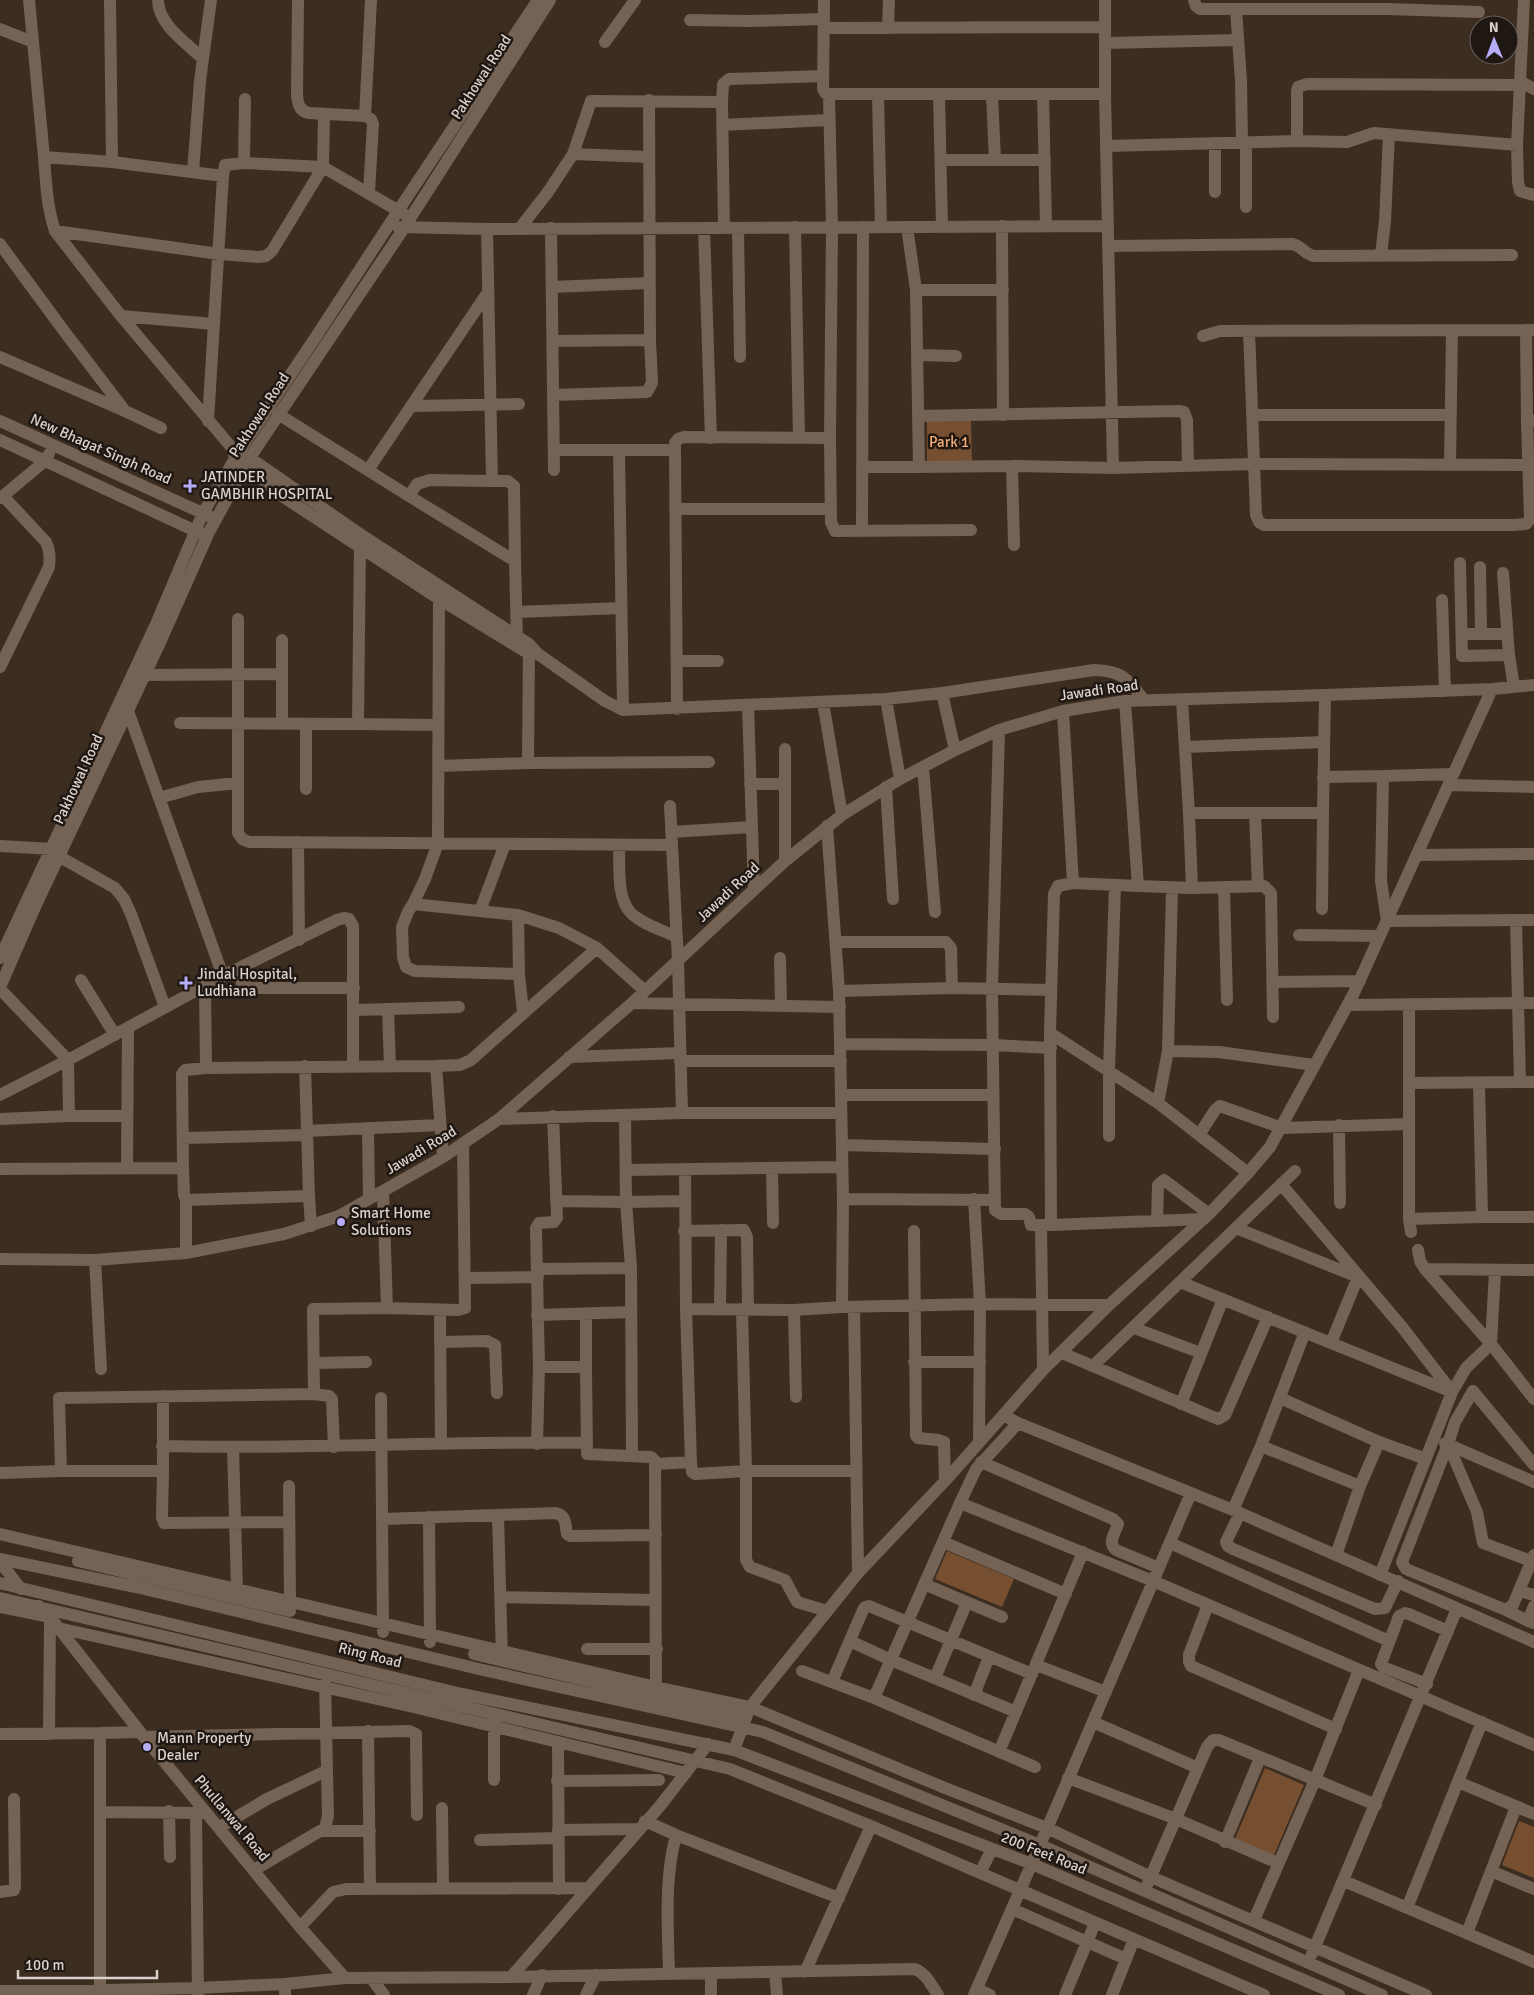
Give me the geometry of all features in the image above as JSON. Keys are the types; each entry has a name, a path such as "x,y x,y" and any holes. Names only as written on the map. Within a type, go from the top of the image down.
{"street":[{"path":"29,0 46,194 50,216 55,231 120,316 208,422 240,456 285,498 439,599 526,647"},
{"path":"110,0 112,162"},
{"path":"158,0 161,15 169,26 203,59"},
{"path":"193,172 203,59 211,0"},
{"path":"298,0 298,103 304,112 365,116 371,119 373,124 369,193"},
{"path":"365,116 371,0"},
{"name":"Pakhowal Road","path":"0,958 5,937 56,853 145,675 201,533 203,513 388,226 538,0"},
{"name":"Pakhowal Road","path":"0,988 56,853 156,624 201,533 216,519 240,456 278,414 407,223 550,0"},
{"path":"605,42 635,0"},
{"path":"824,0 822,89 825,94 1105,94"},
{"path":"888,0 888,28"},
{"path":"1105,0 1105,94 1113,468"},
{"path":"1194,0 1196,6 1200,9 1236,9 1261,4 1388,5 1480,12"},
{"path":"1524,0 1528,20 1519,83 1517,145 1519,187 1520,191 1534,195"},
{"path":"1236,9 1246,207"},
{"path":"690,20 888,28 1105,27"},
{"path":"0,29 33,42"},
{"path":"1105,43 1238,40"},
{"path":"724,228 723,84 729,79 823,76"},
{"path":"1297,141 1297,91 1302,85 1318,83 1519,83 1534,89"},
{"path":"992,94 995,160"},
{"path":"1043,94 1046,226"},
{"path":"829,95 832,227 830,438 832,524 835,531 971,530"},
{"path":"878,95 881,227"},
{"path":"940,95 942,227"},
{"path":"244,163 245,99"},
{"path":"553,395 647,392 652,383 648,283 649,100"},
{"path":"520,228 548,192 572,154 591,101 722,102"},
{"path":"55,231 219,254 266,256 272,251 324,167 324,114"},
{"path":"722,125 829,120"},
{"path":"1106,146 1297,141 1347,142 1371,133 1517,145"},
{"path":"1381,255 1385,221 1389,134"},
{"path":"1215,143 1216,192"},
{"path":"572,154 649,157"},
{"path":"44,158 112,162 223,176"},
{"path":"941,160 1045,160"},
{"path":"208,422 225,165 244,163 324,167 398,211 407,223"},
{"path":"388,226 407,223 487,228 1108,226"},
{"path":"1002,226 1004,415"},
{"path":"795,227 799,438"},
{"path":"862,531 863,227"},
{"path":"907,227 916,290 919,466"},
{"path":"487,228 492,481"},
{"path":"551,228 554,470"},
{"path":"704,228 711,438"},
{"path":"738,228 740,357"},
{"path":"0,244 12,263 126,411"},
{"path":"1108,246 1292,244 1298,246 1306,254 1314,256 1512,255"},
{"path":"0,258 12,263"},
{"path":"552,287 648,283"},
{"path":"916,290 1003,290"},
{"path":"368,470 488,292"},
{"path":"120,316 214,324"},
{"path":"1450,465 1452,330"},
{"path":"1203,336 1220,331 1530,330 1529,522 1521,525 1270,526 1262,524 1257,519 1253,464 1254,415 1249,331"},
{"path":"552,340 650,340"},
{"path":"917,355 956,356"},
{"path":"0,357 161,428"},
{"path":"411,406 519,404"},
{"path":"918,416 1184,412 1187,420 1188,465"},
{"path":"278,414 515,561"},
{"path":"1254,415 1451,415"},
{"name":"New Bhagat Singh Road","path":"0,421 216,519"},
{"path":"678,709 675,509 676,440 679,438 830,438"},
{"path":"0,440 201,533"},
{"path":"0,667 49,567 50,558 46,542 2,497 44,461 54,446"},
{"path":"554,450 675,450"},
{"path":"619,450 623,710"},
{"path":"240,456 439,584 526,647 605,701 623,710 886,699 942,693 1094,670 1106,670 1123,676 1143,699"},
{"path":"863,468 919,466 1113,468 1253,464 1529,465"},
{"path":"1012,466 1014,545"},
{"path":"409,496 417,484 430,480 508,481 514,486 517,612 526,647 528,763"},
{"path":"675,509 832,509"},
{"path":"358,724 360,534"},
{"path":"1460,562 1462,656 1509,655"},
{"path":"1480,567 1481,634"},
{"path":"1503,573 1509,655 1514,687"},
{"path":"439,584 438,843 426,878 414,904 408,912 402,928 404,961 408,968 415,971 519,974"},
{"path":"1442,600 1445,691"},
{"path":"517,612 621,608"},
{"path":"238,619 238,833 242,839 249,842 672,845"},
{"path":"1462,634 1507,634"},
{"path":"282,640 282,724"},
{"path":"677,662 718,661"},
{"path":"145,675 282,674"},
{"name":"Jawadi Road","path":"0,1259 95,1260 186,1253 260,1239 336,1218 443,1157 499,1119 632,1004 785,861 827,826 900,779 998,730 1063,711 1143,699 1182,700 1325,696 1492,689 1534,685"},
{"path":"734,1750 746,1717 858,1573 945,1481 1043,1370 1109,1305 1206,1217 1265,1154 1282,1128 1360,981 1492,689"},
{"path":"942,693 955,750"},
{"path":"1322,909 1325,696"},
{"path":"886,699 900,779"},
{"path":"1182,700 1192,888"},
{"path":"1125,701 1138,886"},
{"path":"823,702 842,815"},
{"path":"748,705 754,890"},
{"path":"128,711 223,976"},
{"path":"1063,711 1073,883"},
{"path":"180,723 438,725"},
{"path":"306,724 306,789"},
{"path":"998,730 992,989 995,1210 998,1213 1025,1214 1029,1217 1031,1225 1157,1221 1206,1217"},
{"path":"1185,747 1324,742"},
{"path":"785,749 785,861"},
{"path":"438,766 528,763 709,762"},
{"path":"923,767 934,912"},
{"path":"1383,776 1381,881 1387,921"},
{"path":"1323,778 1383,776 1451,779 1534,787"},
{"path":"159,798 198,786 238,783"},
{"path":"750,784 785,784"},
{"path":"886,787 893,899"},
{"path":"670,806 678,961 682,1114"},
{"path":"1255,813 1258,886"},
{"path":"1189,814 1323,813"},
{"path":"827,826 840,1007 842,1168 856,1471 858,1573"},
{"path":"671,832 752,827"},
{"path":"298,842 299,940"},
{"path":"480,911 505,844"},
{"path":"619,845 621,885 626,905 632,914 642,921 677,937"},
{"path":"0,846 56,853 115,888 124,899 165,1007"},
{"path":"1417,855 1534,854"},
{"path":"1043,1370 1042,1306 1055,889 1062,885 1073,883 1172,888 1258,886 1267,888 1271,893 1274,1017"},
{"path":"1109,1136 1108,1070 1115,885"},
{"path":"1158,1103 1168,1051 1172,888"},
{"path":"1224,888 1226,1000"},
{"path":"414,904 518,915 559,928 597,948 645,991"},
{"path":"518,915 519,974 523,1012"},
{"path":"0,1095 223,976 342,918 349,919 353,926 353,1067"},
{"path":"1516,920 1520,1082"},
{"path":"1387,921 1534,920"},
{"path":"1299,935 1380,936"},
{"path":"836,942 946,942 950,948 952,988"},
{"path":"186,1253 186,1200 182,1168 182,1074 185,1070 305,1066 460,1065 471,1060 597,948"},
{"path":"780,958 780,1006"},
{"path":"240,968 242,983 249,988 354,988"},
{"path":"81,980 115,1035"},
{"path":"1272,982 1360,981"},
{"path":"205,987 206,1068"},
{"path":"0,988 68,1060 69,1116"},
{"path":"839,991 952,988 1051,990"},
{"path":"1348,1005 1534,1003"},
{"path":"632,1004 840,1007"},
{"path":"1409,1004 1409,1219 1411,1232"},
{"path":"354,1010 459,1007"},
{"path":"388,1009 390,1066"},
{"path":"126,1168 128,1028"},
{"path":"1050,1033 1158,1103 1248,1173"},
{"path":"840,1044 994,1045 1051,1048"},
{"path":"1168,1051 1219,1052 1314,1065"},
{"path":"569,1057 680,1057 841,1061"},
{"path":"305,1066 311,1226"},
{"path":"436,1066 443,1157"},
{"path":"1409,1083 1534,1082"},
{"path":"1479,1083 1482,1217"},
{"path":"841,1095 994,1095"},
{"path":"1199,1135 1215,1110 1220,1106 1282,1128 1409,1124"},
{"path":"499,1119 553,1116 841,1112"},
{"path":"625,1115 626,1202 631,1312 632,1456"},
{"path":"0,1119 127,1116"},
{"path":"538,1444 539,1367 536,1225 557,1221 553,1116"},
{"path":"183,1138 440,1125"},
{"path":"1339,1125 1340,1202"},
{"path":"368,1128 370,1199"},
{"path":"314,1394 313,1309 387,1308 458,1310 465,1308 463,1144"},
{"path":"842,1145 994,1149"},
{"path":"0,1169 182,1168"},
{"path":"772,1168 774,1223"},
{"path":"626,1170 842,1168"},
{"path":"685,1169 684,1231 692,1472 695,1474 746,1471 856,1471"},
{"path":"1093,1366 1295,1171"},
{"path":"1157,1221 1158,1184 1164,1180 1206,1217"},
{"path":"1281,1184 1402,1327 1452,1392"},
{"path":"383,1192 387,1308"},
{"path":"186,1200 309,1196"},
{"path":"843,1199 994,1200"},
{"path":"974,1199 980,1304 979,1442"},
{"path":"556,1202 685,1201"},
{"path":"1409,1219 1534,1217"},
{"path":"1236,1228 1358,1277"},
{"path":"720,1309 721,1230"},
{"path":"684,1231 744,1230 747,1233 745,1309 745,1556 747,1564 750,1567 785,1580 797,1602 827,1611"},
{"path":"914,1231 916,1436 921,1439 944,1442 945,1481"},
{"path":"1418,1250 1420,1261 1425,1269 1491,1344 1534,1399"},
{"path":"95,1260 101,1369"},
{"path":"465,1278 630,1268"},
{"path":"1425,1269 1534,1270"},
{"path":"1380,1574 1452,1392 1466,1368 1491,1344 1495,1271"},
{"path":"1331,1343 1358,1277"},
{"path":"1180,1282 1452,1392"},
{"path":"1181,1404 1223,1299"},
{"path":"686,1310 794,1310 980,1304 1042,1306 1109,1305"},
{"path":"440,1310 441,1444"},
{"path":"794,1310 796,1397"},
{"path":"537,1314 631,1312"},
{"path":"586,1314 587,1454 590,1456 650,1457 655,1461 656,1693"},
{"path":"1062,1353 1214,1418 1222,1418 1268,1317"},
{"path":"1134,1328 1201,1354"},
{"path":"1305,1332 1236,1511 1226,1542 1228,1546 1375,1609 1385,1608 1398,1581"},
{"path":"440,1342 487,1341 495,1345 497,1393"},
{"path":"314,1363 366,1362"},
{"path":"914,1362 980,1362"},
{"path":"539,1367 586,1367"},
{"path":"1534,1465 1473,1391 1455,1422 1402,1558 1402,1566 1531,1622 1534,1606"},
{"path":"61,1471 59,1398 314,1394 329,1396 332,1399 334,1447"},
{"path":"163,1396 162,1517 164,1523 289,1522"},
{"path":"381,1398 383,1628"},
{"path":"1280,1398 1379,1442 1426,1459"},
{"path":"1003,1415 1018,1423 1236,1511 1534,1642"},
{"path":"874,1698 971,1477 981,1462 1018,1423"},
{"path":"1434,1438 1534,1482"},
{"path":"1336,1555 1360,1486 1379,1442"},
{"path":"162,1446 233,1448 334,1447 381,1444 586,1443"},
{"path":"1448,1444 1477,1512 1483,1543 1533,1558 1513,1605 1506,1610"},
{"path":"1262,1446 1360,1486"},
{"path":"233,1448 237,1589"},
{"path":"655,1464 691,1462"},
{"path":"981,1462 1114,1519 1118,1524 1112,1539 1112,1546 1116,1550 1159,1568"},
{"path":"0,1473 163,1471"},
{"path":"289,1486 290,1602"},
{"path":"990,1995 975,1992 1048,1828 1191,1493"},
{"path":"960,1503 1153,1581 1359,1670 1424,1690"},
{"path":"383,1519 428,1516 559,1514 564,1519 570,1536 656,1534"},
{"path":"498,1515 502,1656"},
{"path":"428,1516 430,1639"},
{"path":"0,1534 290,1602 383,1628"},
{"path":"0,1542 430,1639 656,1693 746,1717 944,1788 1048,1828 1151,1877 1426,1995"},
{"path":"943,1542 1066,1594"},
{"path":"1170,1543 1389,1641"},
{"path":"999,1752 1083,1552"},
{"path":"0,1560 136,1587 483,1670 746,1717 779,1738 1040,1845 1382,1995"},
{"name":"Phullanwal Road","path":"0,1560 20,1588 50,1617 201,1813 220,1827 300,1927 346,1978"},
{"name":"Ring Road","path":"0,1583 462,1694 734,1750"},
{"path":"924,1584 1002,1617"},
{"path":"1520,1591 1534,1595"},
{"path":"501,1597 656,1600"},
{"path":"0,1598 325,1674 409,1700 494,1720 730,1769 871,1826 1264,1995"},
{"path":"934,1678 967,1602"},
{"path":"1208,1605 1189,1655 1188,1662 1191,1666 1336,1729"},
{"path":"0,1607 50,1617 49,1734"},
{"path":"832,1682 865,1607 874,1608 989,1657 1106,1692"},
{"path":"1308,1963 1457,1609"},
{"path":"1448,1631 1405,1613 1399,1616 1381,1661 1383,1667 1482,1722 1534,1745"},
{"path":"58,1628 326,1687 409,1700"},
{"path":"850,1641 1016,1712"},
{"path":"587,1649 657,1649"},
{"path":"974,1695 989,1657"},
{"path":"1254,1920 1315,1780 1359,1670"},
{"path":"802,1671 874,1698 1035,1767"},
{"path":"321,1832 327,1822 325,1674"},
{"path":"494,1720 558,1742 686,1773"},
{"path":"494,1720 494,1780"},
{"path":"1093,1722 1198,1768"},
{"path":"1407,1908 1482,1722"},
{"path":"368,1731 370,1888"},
{"path":"0,1734 410,1731 416,1734 416,1815"},
{"path":"100,1733 100,1990"},
{"path":"1144,1892 1198,1768 1213,1740 1220,1740 1376,1805"},
{"path":"558,1742 559,1889"},
{"path":"511,1977 660,1806 708,1744"},
{"name":"200 Feet Road","path":"734,1750 1032,1864 1339,1995"},
{"path":"1225,1842 1260,1758"},
{"path":"658,1765 660,1806"},
{"path":"220,1827 267,1799 326,1771"},
{"path":"1068,1778 1176,1819 1278,1864"},
{"path":"557,1782 659,1780"},
{"path":"1458,1782 1534,1814"},
{"path":"0,1892 10,1892 15,1887 14,1799"},
{"path":"1467,1933 1516,1807"},
{"path":"442,1808 443,1887"},
{"path":"100,1812 169,1811 201,1813 198,1992"},
{"path":"169,1811 170,1857"},
{"path":"480,1840 642,1825 676,1834 839,1898"},
{"path":"805,1972 871,1826"},
{"path":"254,1870 321,1832 370,1831"},
{"path":"669,1974 668,1880 670,1858 676,1834"},
{"path":"980,1873 992,1849"},
{"path":"1491,1871 1534,1889"},
{"path":"1344,1881 1534,1962"},
{"path":"300,1927 333,1892 346,1889 443,1887 587,1888"},
{"path":"1012,1908 1126,1960"},
{"path":"1064,1995 1095,1923"},
{"path":"1112,1995 1134,1939"},
{"path":"0,1992 285,1990 346,1978 775,1973 915,1969 927,1978 938,1995"},
{"path":"775,1973 777,1995"},
{"path":"711,1974 711,1995"},
{"path":"533,1995 542,1975"},
{"path":"586,1995 596,1975"},
{"path":"371,1978 384,1995"}],"green space":[{"name":"Park 1","path":"927,419 971,420 972,463 927,463"},
{"path":"947,1551 1014,1579 1002,1607 935,1579"},
{"path":"1265,1768 1304,1785 1274,1855 1235,1839"},
{"path":"1519,1821 1534,1827 1534,1878 1502,1865"}],"place":[{"name":"JATINDER GAMBHIR HOSPITAL","path":"190,486"},
{"name":"Jindal Hospital, Ludhiana","path":"186,983"},
{"name":"Smart Home Solutions","path":"341,1222"},
{"name":"Mann Property Dealer","path":"147,1747"}]}
